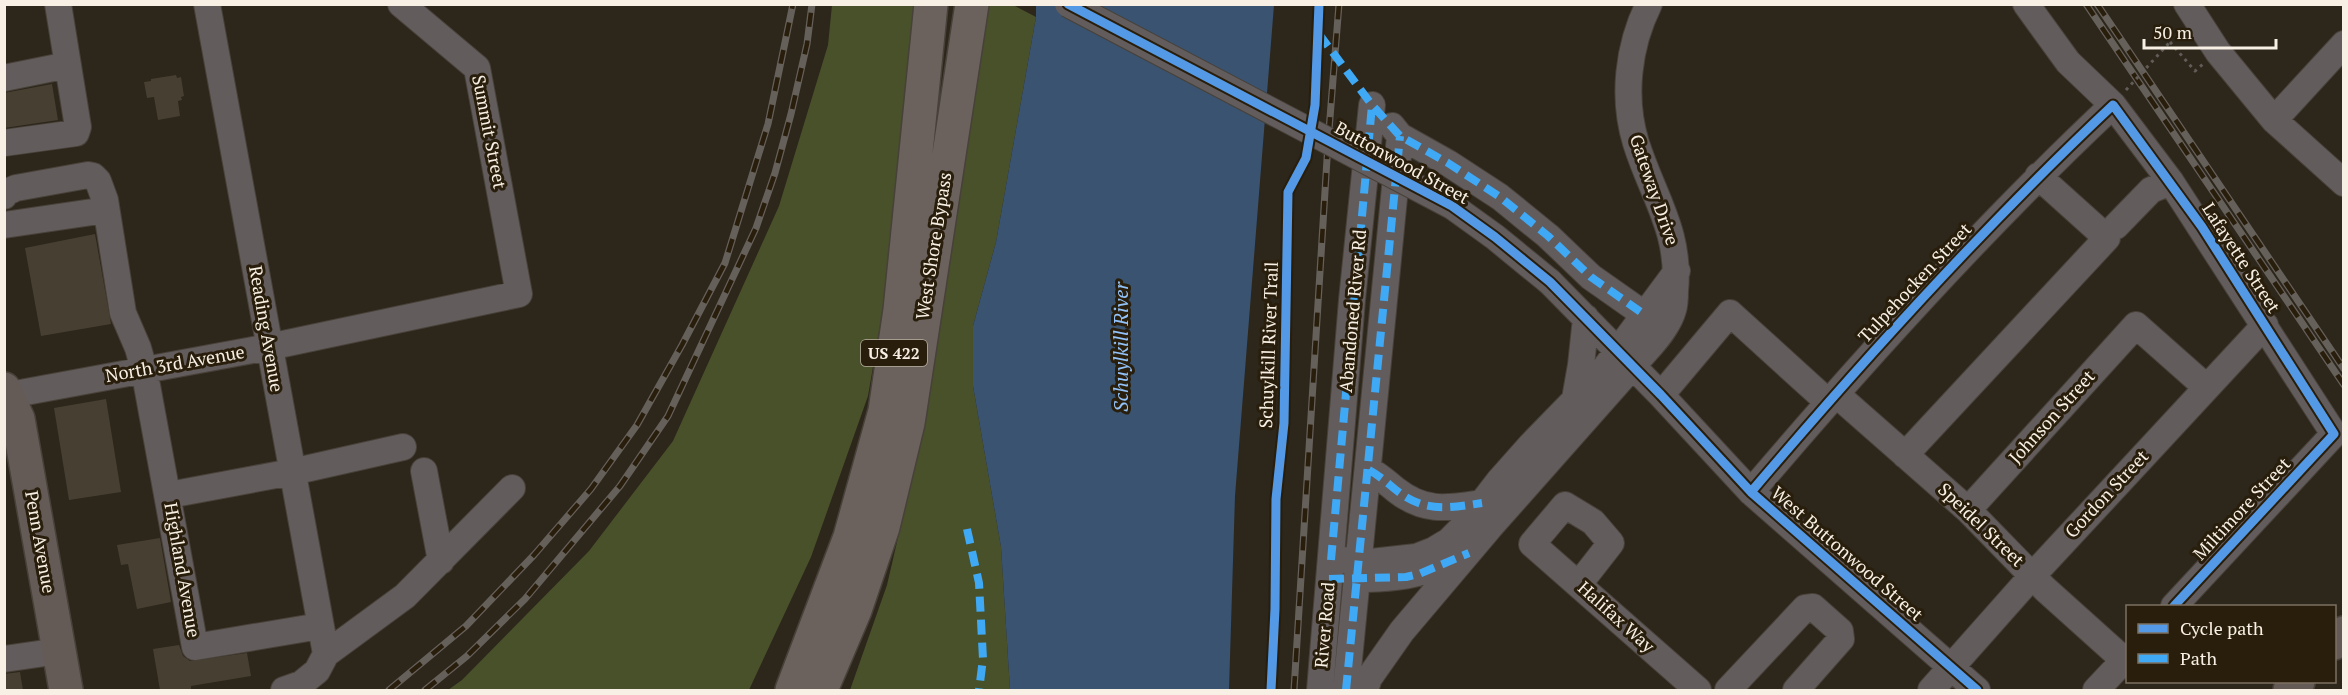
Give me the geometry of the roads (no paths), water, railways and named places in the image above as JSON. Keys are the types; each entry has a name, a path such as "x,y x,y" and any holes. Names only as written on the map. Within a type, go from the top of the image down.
{"highway":[{"name":"West Shore Bypass","path":"799,690 849,537 885,411 900,310 931,4"},
{"name":"West Shore Bypass","path":"799,690 850,624 883,527 908,423 972,4"},
{"path":"834,690 850,624"}],"main road":[{"name":"Penn Avenue","path":"5,395 18,419 48,653 44,690"},
{"name":"Penn Avenue","path":"4,470 48,653 66,690"}],"street":[{"path":"4,143 76,133 78,127 58,4"},
{"name":"Reading Avenue","path":"207,4 326,654"},
{"name":"Summit Street","path":"401,4 477,68 519,294"},
{"name":"Buttonwood Street","path":"1068,4 1452,206 1495,237 1550,282"},
{"name":"Gateway Drive","path":"1625,359 1658,336 1673,310 1677,272 1671,234 1635,141 1628,96 1632,53 1649,4"},
{"name":"Lafayette Street","path":"2026,4 2068,62 2119,98 2170,182 2334,434"},
{"path":"2192,7 2218,52 2274,120 2343,183"},
{"path":"2274,120 2343,44"},
{"path":"4,78 68,65"},
{"name":"Tulpehocken Street","path":"1751,492 1832,398 2038,176 2119,98"},
{"name":"Abandoned River Rd","path":"1330,570 1372,105 1400,136 1448,163 1500,197 1548,236 1591,277 1645,315"},
{"name":"Abandoned River Rd","path":"1346,690 1400,136"},
{"name":"Highland Avenue","path":"4,196 16,188 88,175 99,181 123,313 144,369 169,495 195,647 320,626"},
{"path":"1905,455 2107,238 2038,176"},
{"path":"2116,226 2151,190 2170,182"},
{"path":"6,220 106,210"},
{"name":"Gateway Drive","path":"1625,359 1645,315 1677,272"},
{"name":"West Buttonwood Street","path":"1550,282 1658,392 1751,492 1977,690"},
{"name":"North 3rd Avenue","path":"5,395 269,347 519,294"},
{"name":"Speidel Street","path":"1658,392 1730,313 1905,455 1968,510 2045,589 2126,658"},
{"path":"1585,404 1581,365 1586,318"},
{"name":"Johnson Street","path":"1968,510 2136,325 2206,387"},
{"name":"Gordon Street","path":"1931,690 2032,575 2265,325"},
{"path":"1365,690 1369,678 1402,631 1469,553 1585,404 1625,359"},
{"path":"1358,570 1416,557 1434,550 1457,533 1525,452 1585,404 1634,393 1658,392"},
{"name":"Miltimore Street","path":"2175,605 2334,434"},
{"path":"169,495 292,472 403,447"},
{"path":"1369,470 1384,478 1413,501 1432,508 1482,502"},
{"path":"424,471 441,561"},
{"path":"284,690 301,684 317,671 326,654 405,596 512,488"},
{"name":"Halifax Way","path":"1579,584 1611,543 1593,522 1564,505 1532,544 1698,690"},
{"path":"1330,570 1358,570 1406,577 1419,574 1469,553"},
{"name":"River Road","path":"1320,690 1330,570"},
{"path":"1728,690 1805,608 1813,607 1840,631 1841,639 1796,690"},
{"path":"4,659 48,653"},
{"path":"2096,690 2126,658"}],"water":[{"name":"Schuylkill River","path":"1036,5 1274,5 1235,496 1229,690 1010,690 1001,547 973,386 973,326 996,242 1036,17"}],"railway":[{"path":"389,690 466,626 534,555 591,489 637,425 725,263 768,124 793,4"},
{"path":"425,690 467,656 525,599 620,486 668,416 756,228 775,173 791,114 807,44 812,4"},
{"path":"1294,690 1328,143 1339,4"},
{"path":"2086,4 2344,385"},
{"path":"2097,4 2344,369"}]}
